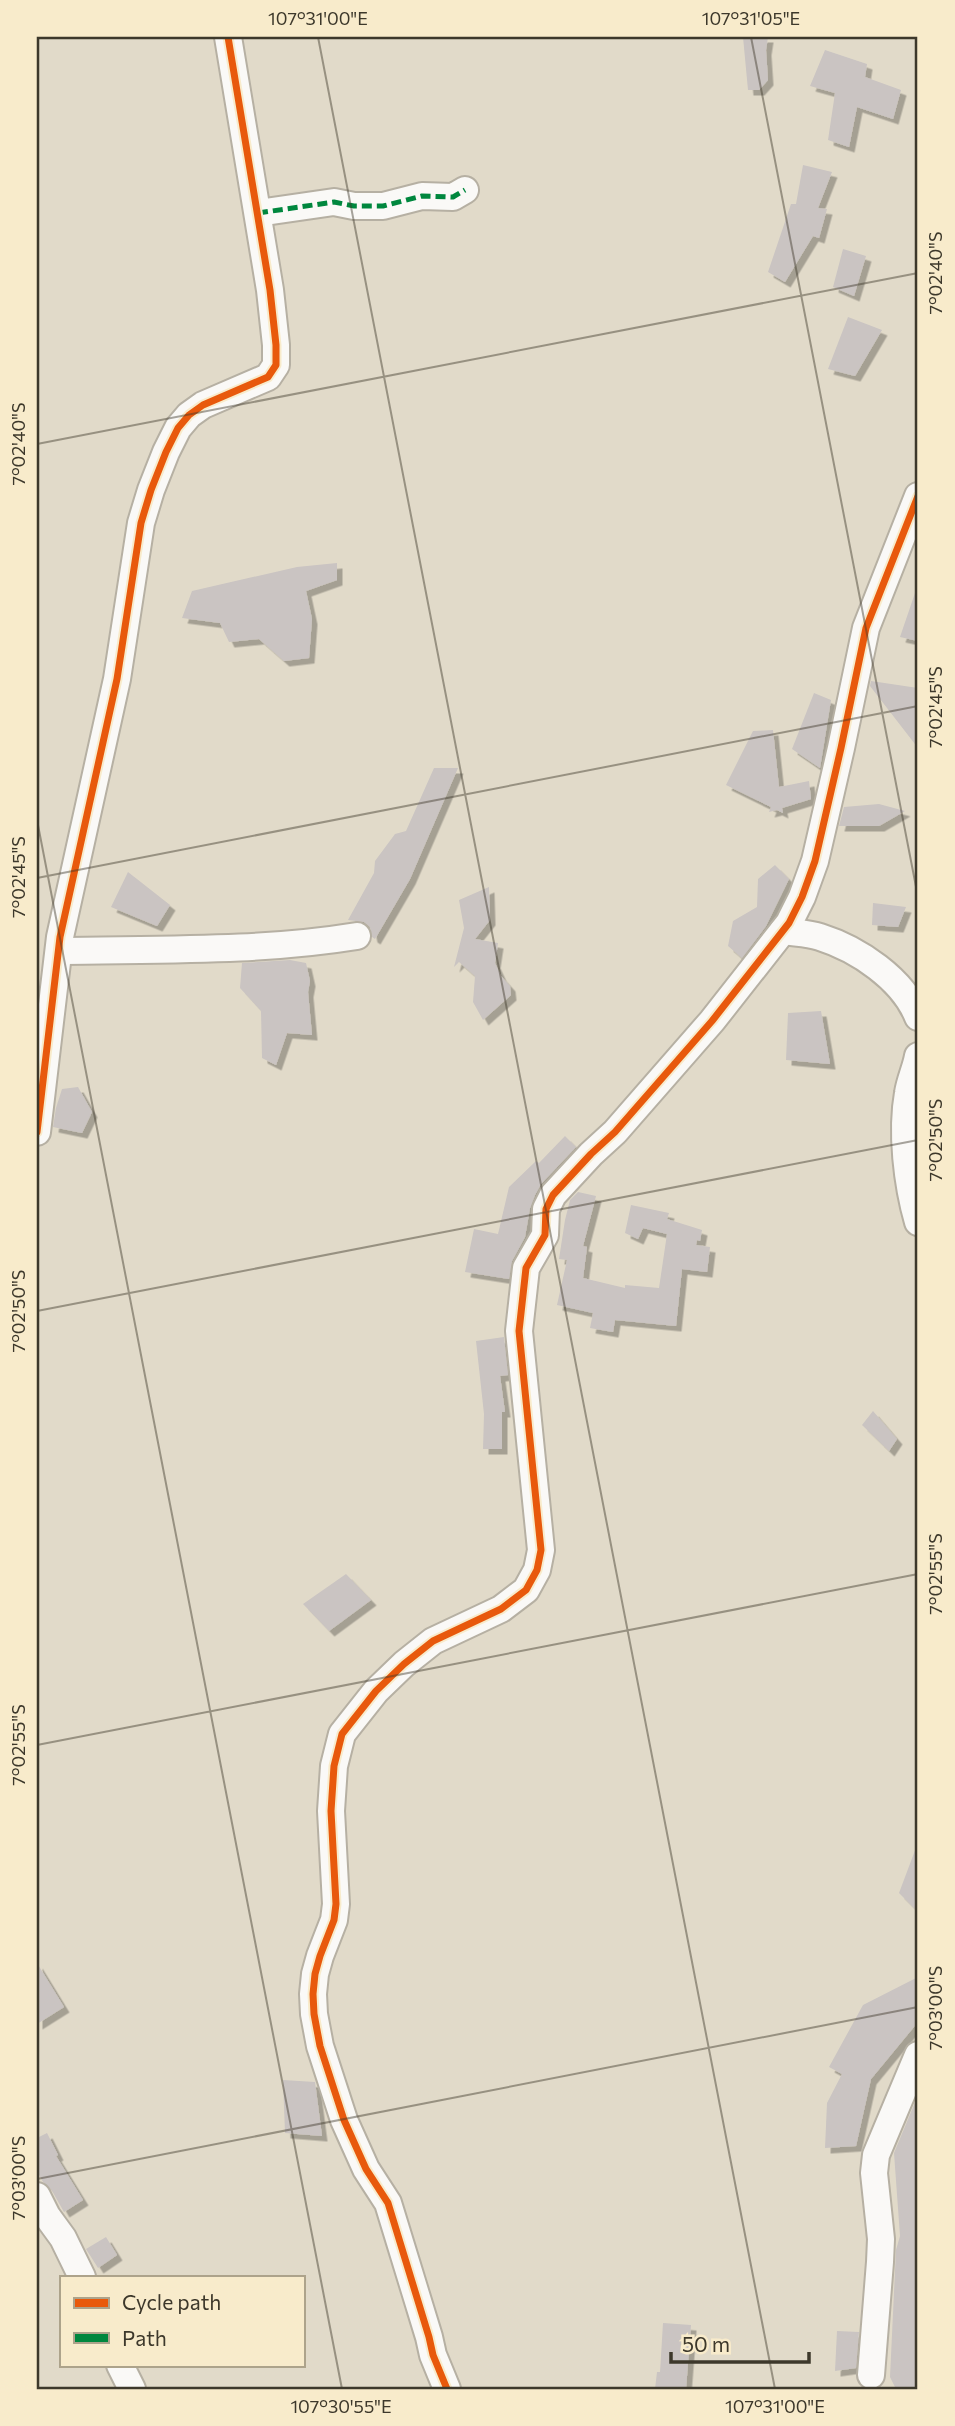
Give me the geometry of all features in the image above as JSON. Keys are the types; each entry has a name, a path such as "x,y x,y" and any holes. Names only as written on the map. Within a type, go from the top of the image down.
{"street":[{"path":"37,1132 59,951 84,822 117,679 141,523 151,490 178,428 189,415 203,405 268,377 276,365 270,290 228,37"},
{"path":"258,213 334,202 354,206 383,206 422,196 453,197 465,190"},
{"path":"447,2389 433,2355 388,2203 366,2169 344,2120 320,2046 314,2014 315,1974 334,1920 336,1904 331,1811 334,1766 342,1734 376,1691 404,1664 433,1642 502,1609 526,1590 537,1570 541,1550 519,1331 526,1268 545,1235 546,1209 553,1195 615,1132 712,1021 783,932 802,897 815,862 866,628 918,496"},
{"path":"783,932 822,937 865,958 908,998 918,1017"},
{"path":"59,951 209,948 357,936"},
{"path":"918,1056 908,1092 906,1153 909,1187 918,1222"},
{"path":"871,2375 881,2239 874,2173 876,2155 918,2055"},
{"path":"37,2196 47,2217 63,2238 82,2276"},
{"path":"120,2366 132,2389"}],"building":[{"path":"743,37 768,37 768,80 759,90 748,90"},
{"path":"825,50 867,64 865,77 901,90 893,119 857,107 849,147 828,140 835,93 810,86"},
{"path":"803,165 832,172 818,208 827,209 819,238 813,236 785,282 768,272 791,204 796,204"},
{"path":"843,249 866,256 854,296 833,287"},
{"path":"848,317 882,330 855,376 828,369"},
{"path":"337,563 337,580 306,591 312,619 309,658 284,661 259,639 229,642 220,623 182,618 192,591 297,567"},
{"path":"918,590 918,641 900,637"},
{"path":"871,681 918,688 918,748 870,686"},
{"path":"814,693 831,700 820,768 792,749"},
{"path":"773,730 779,787 809,781 811,799 782,808 783,813 777,810 769,812 771,807 726,785 753,731"},
{"path":"434,768 458,768 410,879 375,939 370,927 364,922 348,920 374,873 375,861 395,834 406,831"},
{"path":"879,804 905,811 879,826 839,826 844,807"},
{"path":"775,865 789,879 766,926 742,958 728,946 733,921 757,907 758,879"},
{"path":"128,872 170,905 157,926 111,907"},
{"path":"489,887 490,920 475,939 498,943 495,963 510,986 511,995 483,1020 473,1002 475,976 459,962 454,967 464,928 459,900"},
{"path":"873,903 906,907 898,927 872,925"},
{"path":"290,960 306,963 310,981 308,992 312,1035 287,1033 276,1065 262,1058 261,1011 240,988 242,963"},
{"path":"821,1011 830,1064 786,1060 788,1013"},
{"path":"78,1087 92,1112 82,1133 53,1127 62,1089"},
{"path":"565,1136 576,1147 541,1184 535,1195 525,1237 512,1261 509,1279 465,1272 474,1229 498,1234 509,1187 536,1161 539,1163"},
{"path":"578,1192 596,1196 583,1246 587,1247 583,1278 625,1288 625,1285 659,1288 667,1234 643,1228 638,1239 625,1233 631,1205 669,1213 667,1219 702,1230 700,1241 697,1240 696,1245 710,1247 707,1272 682,1269 676,1326 615,1320 613,1332 590,1328 593,1313 557,1305 567,1260 559,1259 565,1220 570,1200"},
{"path":"504,1337 508,1375 500,1376 505,1412 502,1412 502,1449 483,1449 484,1414 476,1341"},
{"path":"873,1411 897,1439 889,1451 862,1425"},
{"path":"346,1574 371,1600 329,1631 303,1604"},
{"path":"918,1845 918,1912 899,1893"},
{"path":"37,1963 64,2007 37,2024"},
{"path":"918,1977 918,2022 871,2079 856,2146 825,2148 827,2103 842,2074 829,2067 863,2005"},
{"path":"283,2080 315,2082 322,2136 285,2133"},
{"path":"918,2095 918,2389 896,2389 890,2377 896,2250 900,2236 894,2153"},
{"path":"47,2133 58,2155 56,2156 83,2200 64,2212 37,2171 37,2138"},
{"path":"106,2237 117,2255 98,2268 86,2249"},
{"path":"663,2323 691,2325 686,2389 655,2389 657,2372 660,2372"},
{"path":"837,2331 859,2332 856,2368 835,2371"}],"marked path":[{"path":"258,213 334,202 354,206 383,206 422,196 453,197 465,190"}],"cycle path":[{"path":"37,1132 60,937 117,679 141,523 151,490 178,428 189,415 203,405 268,377 276,365 270,290 228,37"},
{"path":"447,2389 433,2355 388,2203 366,2169 344,2120 320,2046 314,2014 315,1974 334,1920 336,1904 331,1811 334,1766 342,1734 376,1691 433,1641 501,1609 526,1590 537,1570 541,1550 519,1331 526,1268 545,1235 546,1209 553,1195 615,1132 712,1021 789,923 815,861 866,628 918,496"}]}
